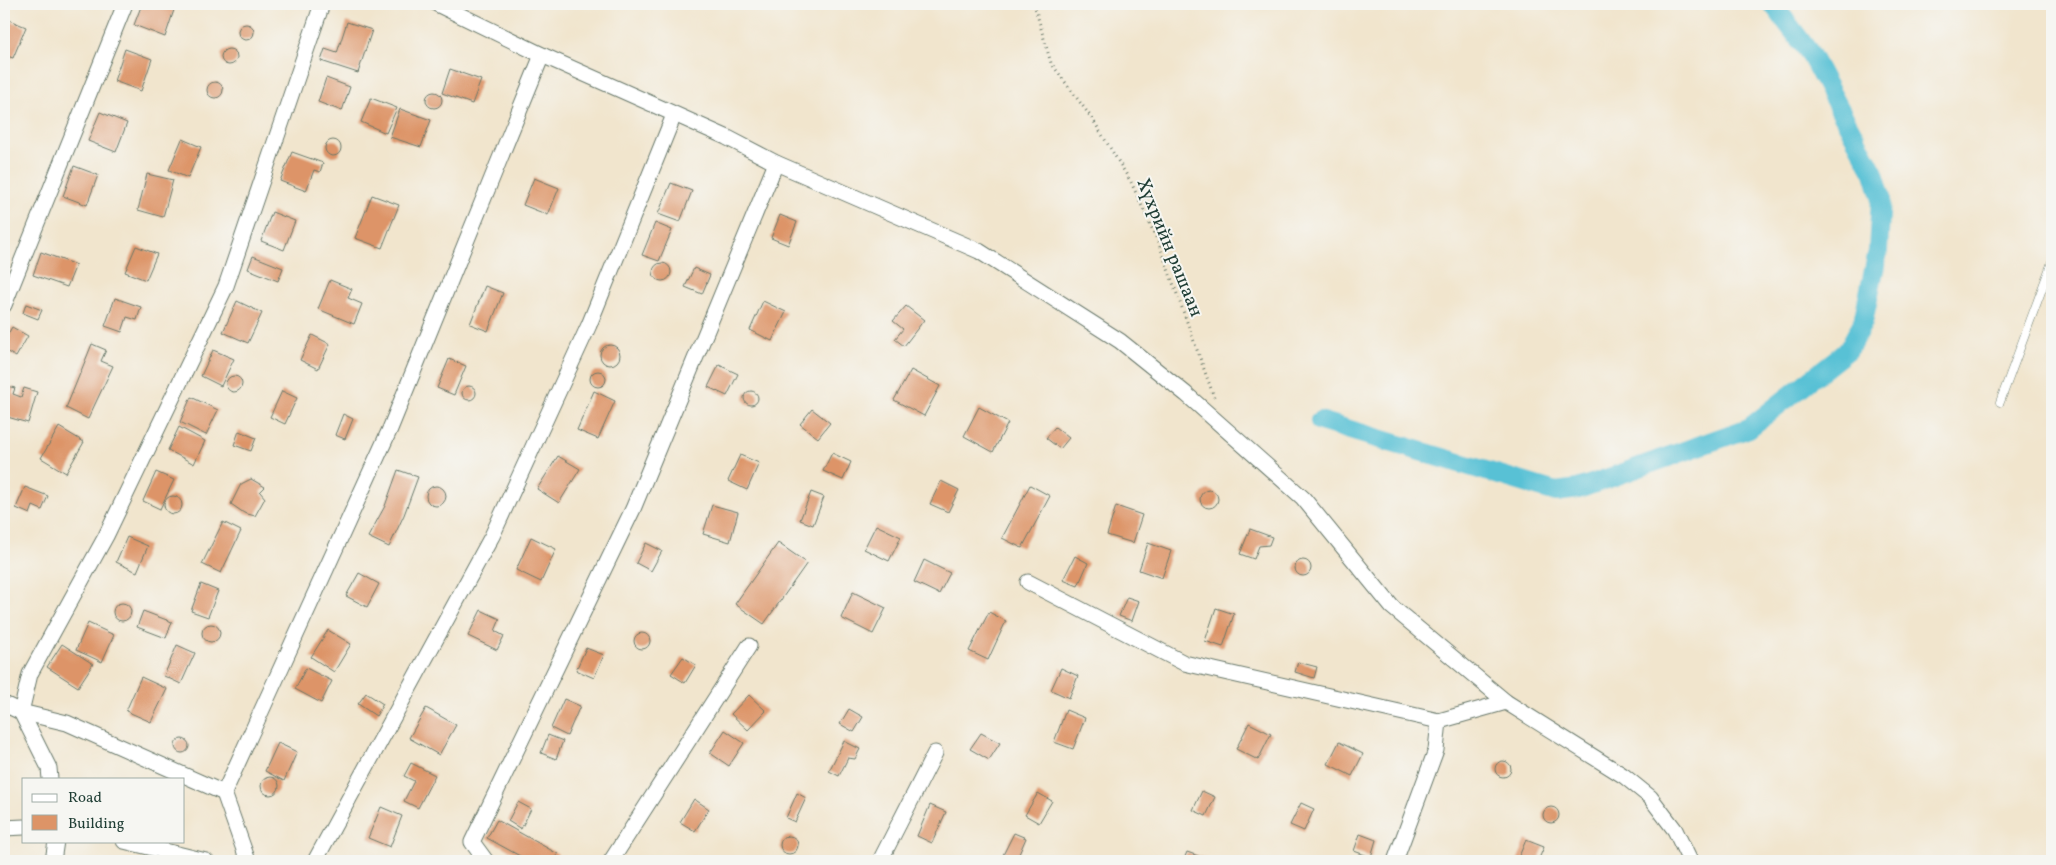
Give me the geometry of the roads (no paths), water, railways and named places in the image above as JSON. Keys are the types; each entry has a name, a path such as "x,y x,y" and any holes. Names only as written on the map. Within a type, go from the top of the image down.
{"street":[{"path":"4,305 125,4"},
{"path":"50,778 49,768 21,712 30,674 106,536 226,286 322,4"},
{"path":"437,4 542,55 726,138 776,163 979,251 1120,341 1186,394 1303,498 1392,607 1506,702 1624,776 1650,797 1675,830 1690,861"},
{"path":"248,861 224,792 390,429 542,55"},
{"path":"316,861 492,536 589,324 674,115"},
{"path":"486,861 472,842 633,509 776,163"},
{"path":"1028,582 1184,663 1439,721 1506,702"},
{"path":"611,861 749,646"},
{"path":"4,704 21,712 67,723 224,792"},
{"path":"1394,861 1436,750 1439,721"},
{"path":"880,861 936,753"},
{"path":"4,828 22,827"},
{"path":"53,861 56,842"},
{"path":"128,842 206,861"}],"lane":[{"path":"2000,402 2052,262"}],"waterway":[{"path":"1320,421 1556,492 1578,489 1749,428 1848,350 1863,322 1878,251 1881,197 1874,173 1809,52 1773,4"}]}
